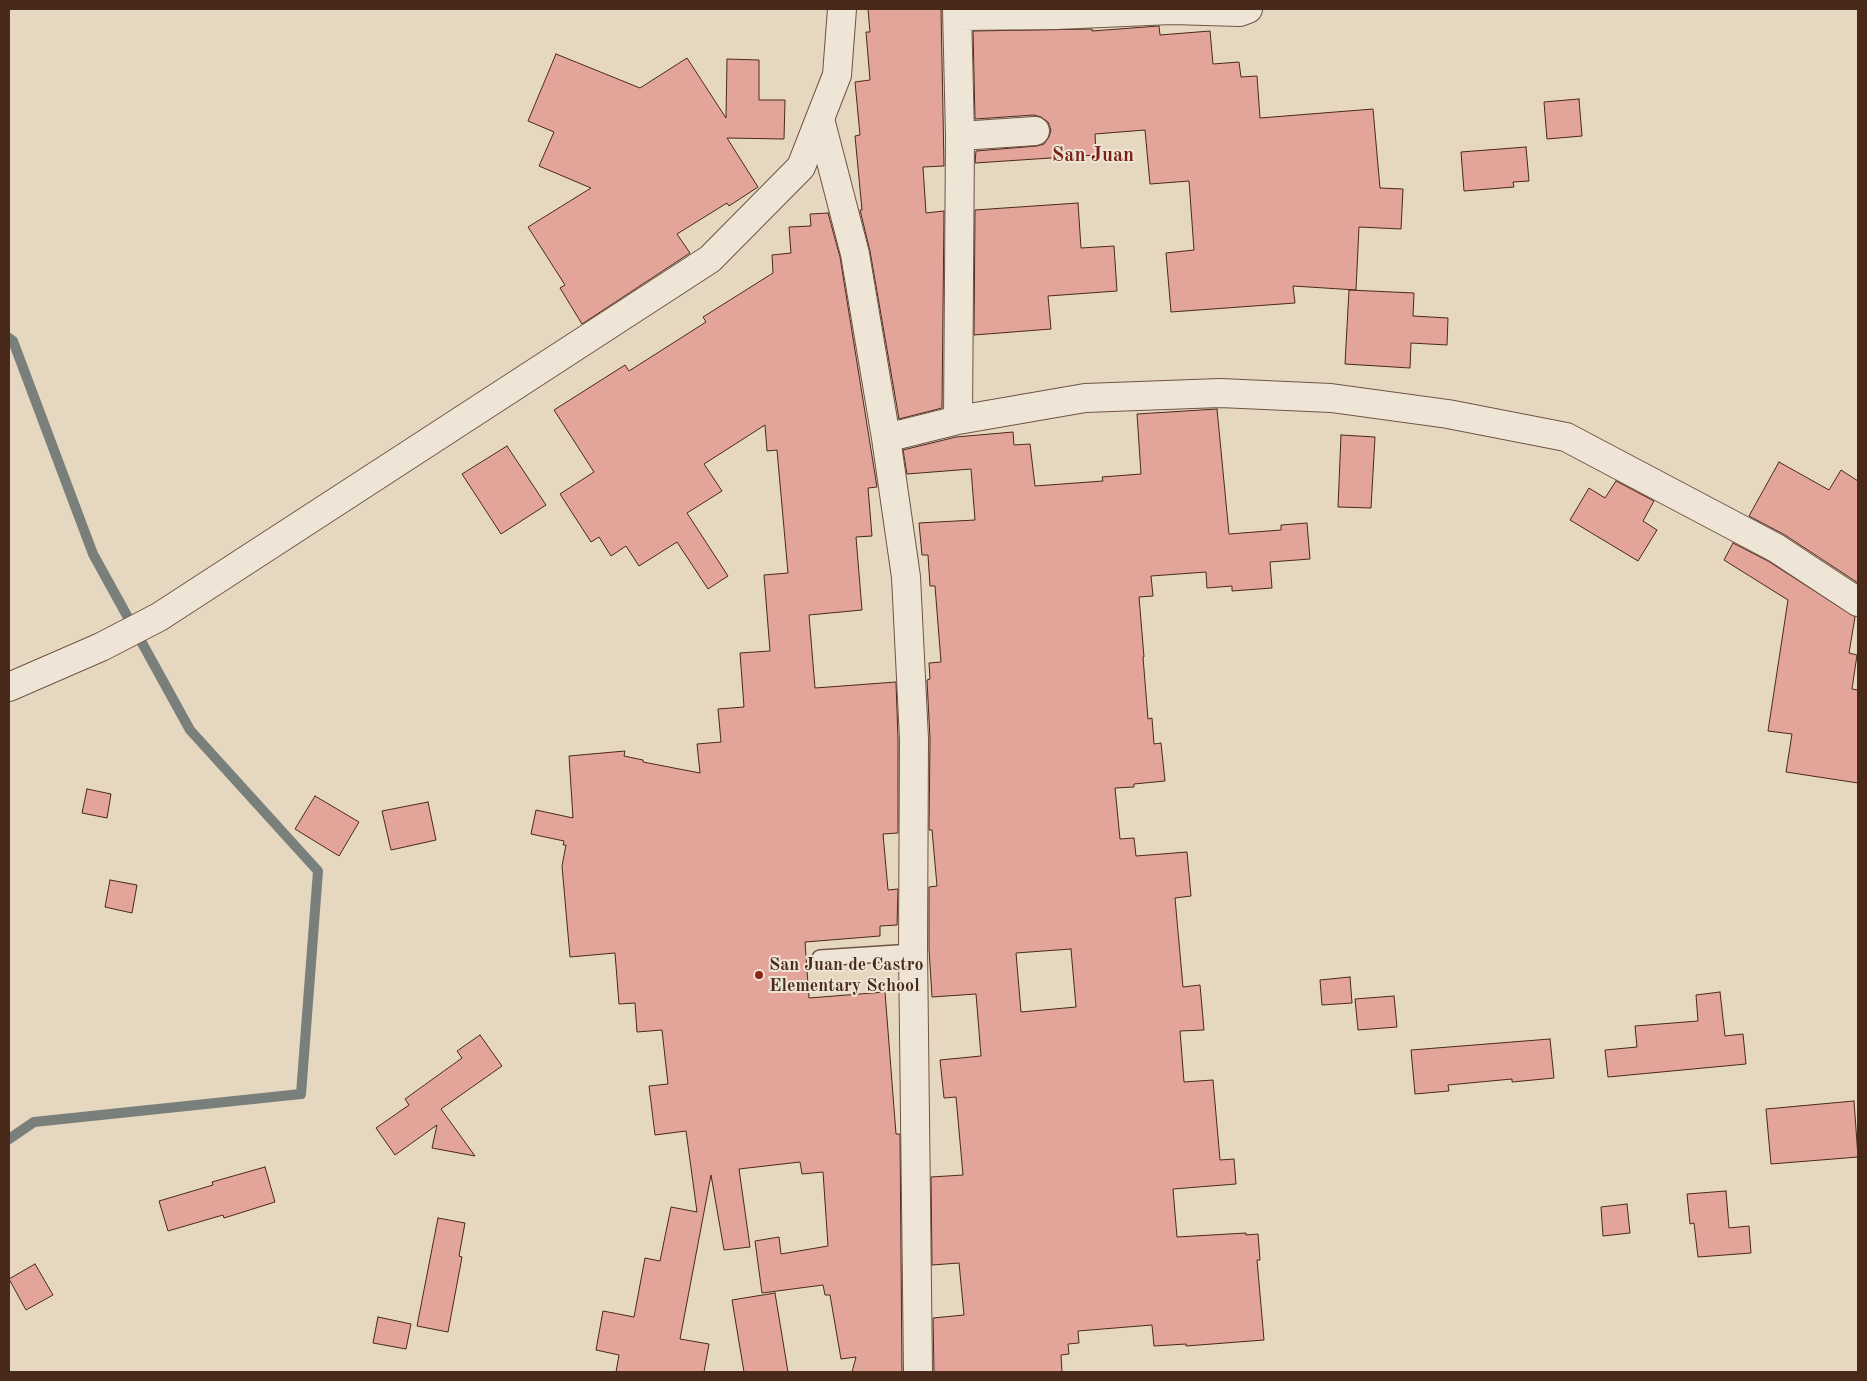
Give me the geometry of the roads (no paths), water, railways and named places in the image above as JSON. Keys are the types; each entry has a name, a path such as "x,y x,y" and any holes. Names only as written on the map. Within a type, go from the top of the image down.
{"street":[{"path":"9,687 101,647 158,617 710,259 801,167 837,75 842,9"},
{"path":"958,420 960,136 958,12 1056,15 1172,10 1240,12 1248,9"},
{"path":"820,119 855,254 886,438 906,577 914,739 913,952 918,1372"},
{"path":"960,136 1035,131"},
{"path":"886,438 958,420 1085,398 1220,394 1330,398 1448,414 1566,437 1776,548 1858,602"}],"lane":[{"path":"820,958 913,952"}],"waterway":[{"path":"9,338 13,341 93,554 190,730 318,871 301,1094 34,1122 9,1139"}],"place":[{"name":"San Juan de Castro Elementary School","path":"759,975"}],"district":[{"name":"San Juan","path":"1093,156"}]}
